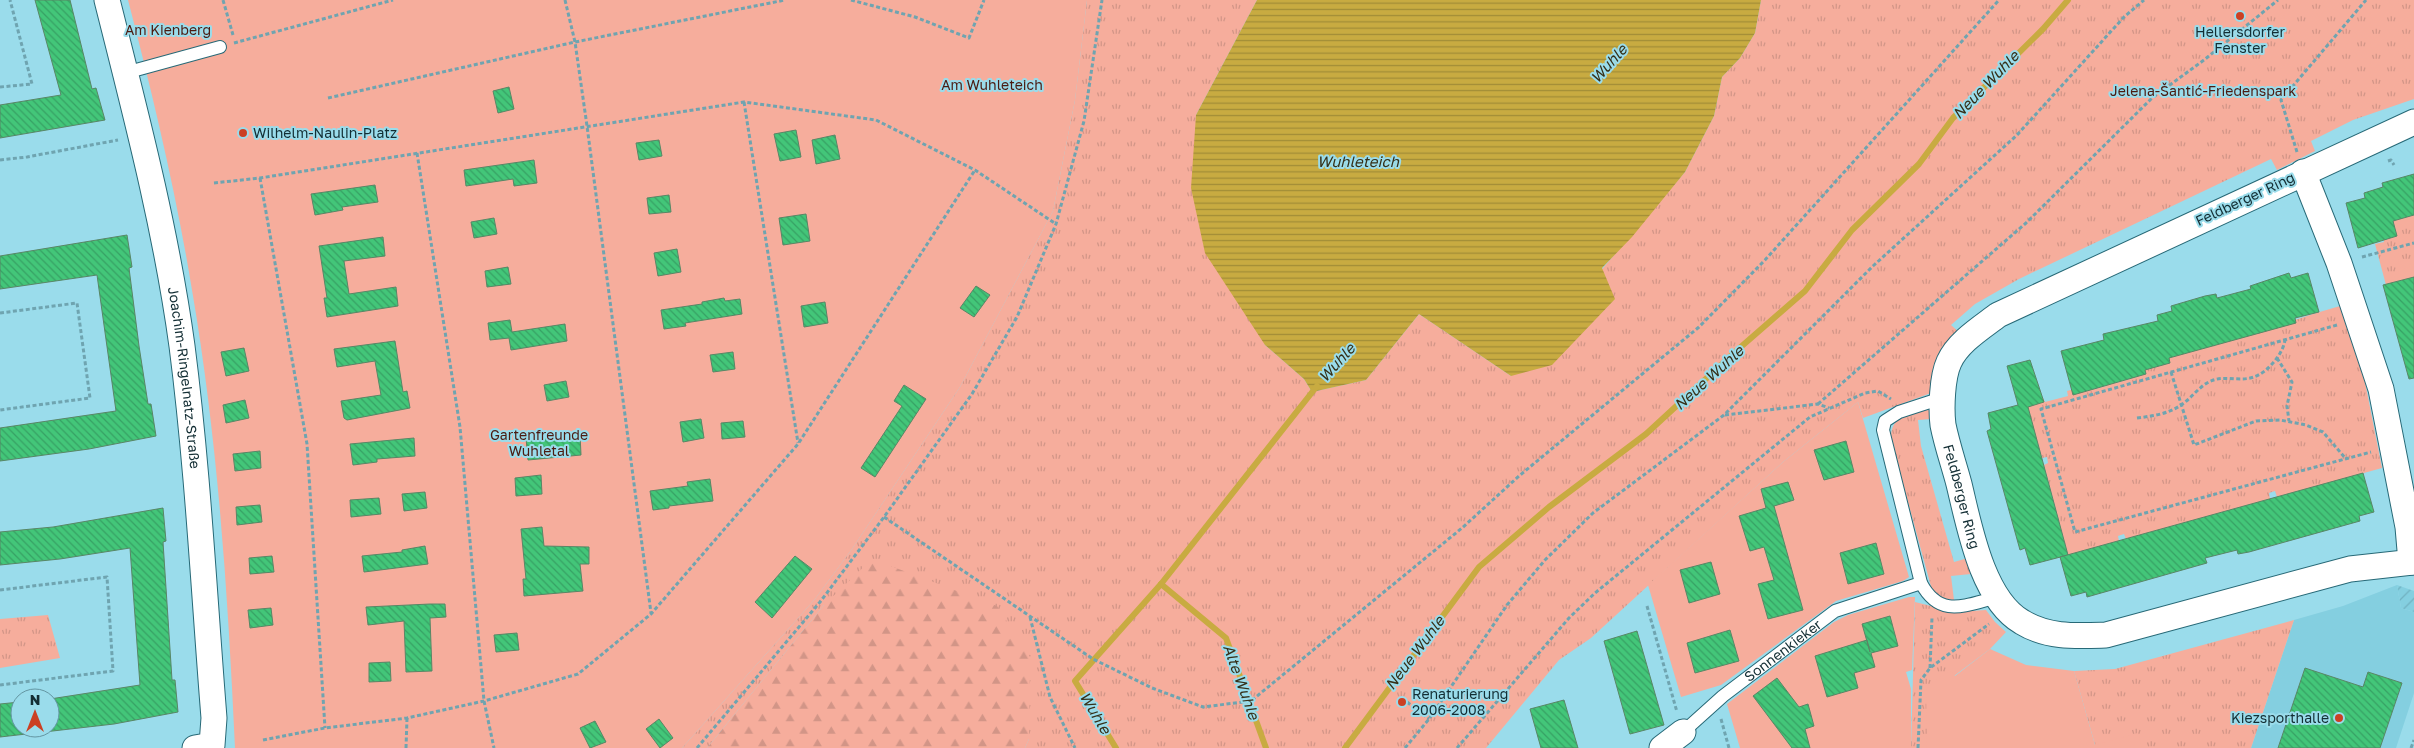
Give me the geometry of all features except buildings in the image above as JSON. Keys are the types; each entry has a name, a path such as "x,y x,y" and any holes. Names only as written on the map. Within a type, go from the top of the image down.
{"street":[{"name":"Joachim-Ringelnatz-Straße","path":"107,0 164,235 182,346 194,463 214,718 212,745 195,748"},
{"name":"Feldberger Ring","path":"2303,172 2360,319 2381,389 2408,528 2412,562 2350,569 2106,635 2070,636 2044,633 2020,621 2002,603 1978,560 1943,425 1942,398 1949,362 1966,340 1998,315 2303,172 2414,122"},
{"name":"Sonnenkieker","path":"1662,748 1683,732"}],"lane":[{"path":"125,73 220,47"},
{"path":"1942,398 1899,412 1885,421 1883,430 1921,582 1933,601 1954,606 2002,603"},
{"name":"Sonnenkieker","path":"1683,732 1716,702 1835,611 1921,582"}],"path":[{"path":"0,87 32,84 10,0"},
{"path":"223,0 235,43"},
{"path":"220,47 393,0"},
{"path":"565,0 575,42 587,126 651,614"},
{"path":"328,98 575,42 785,0"},
{"path":"851,0 915,17 968,38 984,0"},
{"path":"697,748 820,602 884,517 972,394 1017,318 1056,224 1084,121 1102,0"},
{"path":"884,517 1093,659 1152,688 1203,707 1250,701 1462,528 1519,476 1699,326 1765,260 1999,0"},
{"path":"1405,748 1429,719 1507,605 1545,560 1593,513 1724,415 1873,266 2017,135 2124,17 2144,0"},
{"path":"1818,404 2026,223 2152,98 2204,60 2278,0"},
{"path":"2303,172 2281,100 2366,0"},
{"path":"214,183 260,178 744,102 876,120 975,170 1056,224"},
{"path":"744,102 798,444"},
{"path":"0,160 27,158 119,140"},
{"path":"416,153 460,427 484,701 494,748"},
{"path":"263,740 325,728 407,718 484,701 578,674 651,614 798,444 975,170"},
{"path":"260,178 307,444 325,728"},
{"path":"2339,263 2414,244"},
{"path":"0,312 77,303 90,398 0,410"},
{"path":"2360,319 2041,409 2075,532 2392,446"},
{"path":"2137,418 2154,416 2182,405 2200,388 2212,380 2254,377 2277,358 2284,348 2285,340"},
{"path":"2277,358 2292,382 2287,406 2288,421"},
{"path":"2171,372 2194,445 2256,421 2288,421 2323,432 2346,459"},
{"path":"1457,748 1569,618 1595,593 1810,417 1865,393 1878,391 1889,396 1899,412"},
{"path":"1724,415 1818,404 1829,408"},
{"path":"0,590 107,577 113,671 0,684"},
{"path":"1930,668 1933,601"},
{"path":"1918,748 1919,691 1921,680 1930,668 2002,603"},
{"path":"1647,606 1683,732"},
{"path":"1030,616 1050,697 1076,748"},
{"path":"1407,702 1429,719"},
{"path":"1716,702 1730,748"},
{"path":"406,748 407,718"},
{"path":"2411,748 2414,740"}],"shaded area":[{"path":"2397,585 2401,608 2414,612 2414,693 2396,748 2251,748 2294,620 2343,606"},
{"path":"2397,585 2414,591 2414,612 2401,608"}],"green space":[{"name":"Gartenfreunde Wuhletal","path":"128,0 1087,0 1075,100 1053,211 960,387 852,549 815,599 682,748 235,748 221,518 201,347 186,253 171,180"},
{"name":"Jelena-Šantić-Friedenspark","path":"1087,0 1257,0 1196,115 1265,345 1304,379 1312,392 1366,380 1419,314 1511,376 1685,172 1714,116 1722,77 1740,58 1755,33 1761,0 2414,0 2414,99 2353,120 2311,141 2315,151 2277,170 2271,159 2019,279 1975,304 1951,325 1961,334 1931,393 1863,418 1858,402 1783,462 1591,638 1559,660 1486,748 1025,748 1029,739 824,605 707,748 682,748 815,599 852,549 960,387 1053,211 1075,100"},
{"path":"2414,215 2414,277 2386,285 2375,244 2384,242 2383,236 2385,240 2397,236 2393,221"},
{"path":"2340,306 2364,377 2382,468 2277,497 2275,491 2269,493 2270,499 2126,539 2124,534 2118,536 2119,541 2068,555 2044,465 2048,463 2047,457 2042,458 2026,403 2043,398 2045,402 2068,396 2067,391 2081,387 2083,392 2106,386 2105,381 2116,383 2146,374 2145,370 2170,363 2167,354 2211,346"},
{"path":"1858,402 1909,577 1903,581 1836,601 1721,685 1681,697 1648,585 1783,462"},
{"path":"1924,409 1931,411 1932,419 1918,420 1921,446 1954,562 1968,558 1971,574 1951,576 1954,600 1941,599 1932,590 1891,440 1893,427 1900,418"},
{"path":"872,559 997,606 1030,657 1029,739 1025,748 707,748 824,605"},
{"path":"1909,597 1915,597 1912,670 1906,672 1911,689 1911,748 1740,748 1727,704 1834,622 1848,615"},
{"path":"1915,602 1955,612 1986,610 2006,632 1990,649 1954,676 1927,748 1911,748"},
{"path":"48,615 60,658 0,668 0,619"},
{"path":"2294,620 2251,748 2096,748 2074,671 2115,669"},
{"path":"1990,649 2026,665 2074,671 2095,745 2138,733 2142,748 1927,748 1926,688 1950,670 1955,676"}],"water":[{"name":"Wuhleteich","path":"1257,0 1761,0 1755,33 1740,58 1722,77 1714,116 1685,172 1632,237 1602,268 1615,299 1552,365 1511,376 1419,314 1366,380 1312,392 1304,379 1265,345 1205,253 1191,188 1196,115"}],"waterway":[{"name":"Neue Wuhle","path":"1345,748 1479,567 1549,507 1646,434 1805,291 1852,230 1919,164 1953,118 2043,29 2068,0"},
{"name":"Wuhle","path":"1116,748 1075,681 1161,584 1317,386"},
{"name":"Alte Wuhle","path":"1161,584 1226,638 1266,748"}],"place":[{"name":"Hellersdorfer Fenster","path":"2240,16"},
{"name":"Wilhelm-Naulin-Platz","path":"243,133"},
{"name":"Renaturierung 2006-2008","path":"1402,702"},
{"name":"Kiezsporthalle","path":"2339,718"}],"park label":[{"name":"Am Kienberg","path":"168,30"},
{"name":"Am Wuhleteich","path":"992,85"}]}
